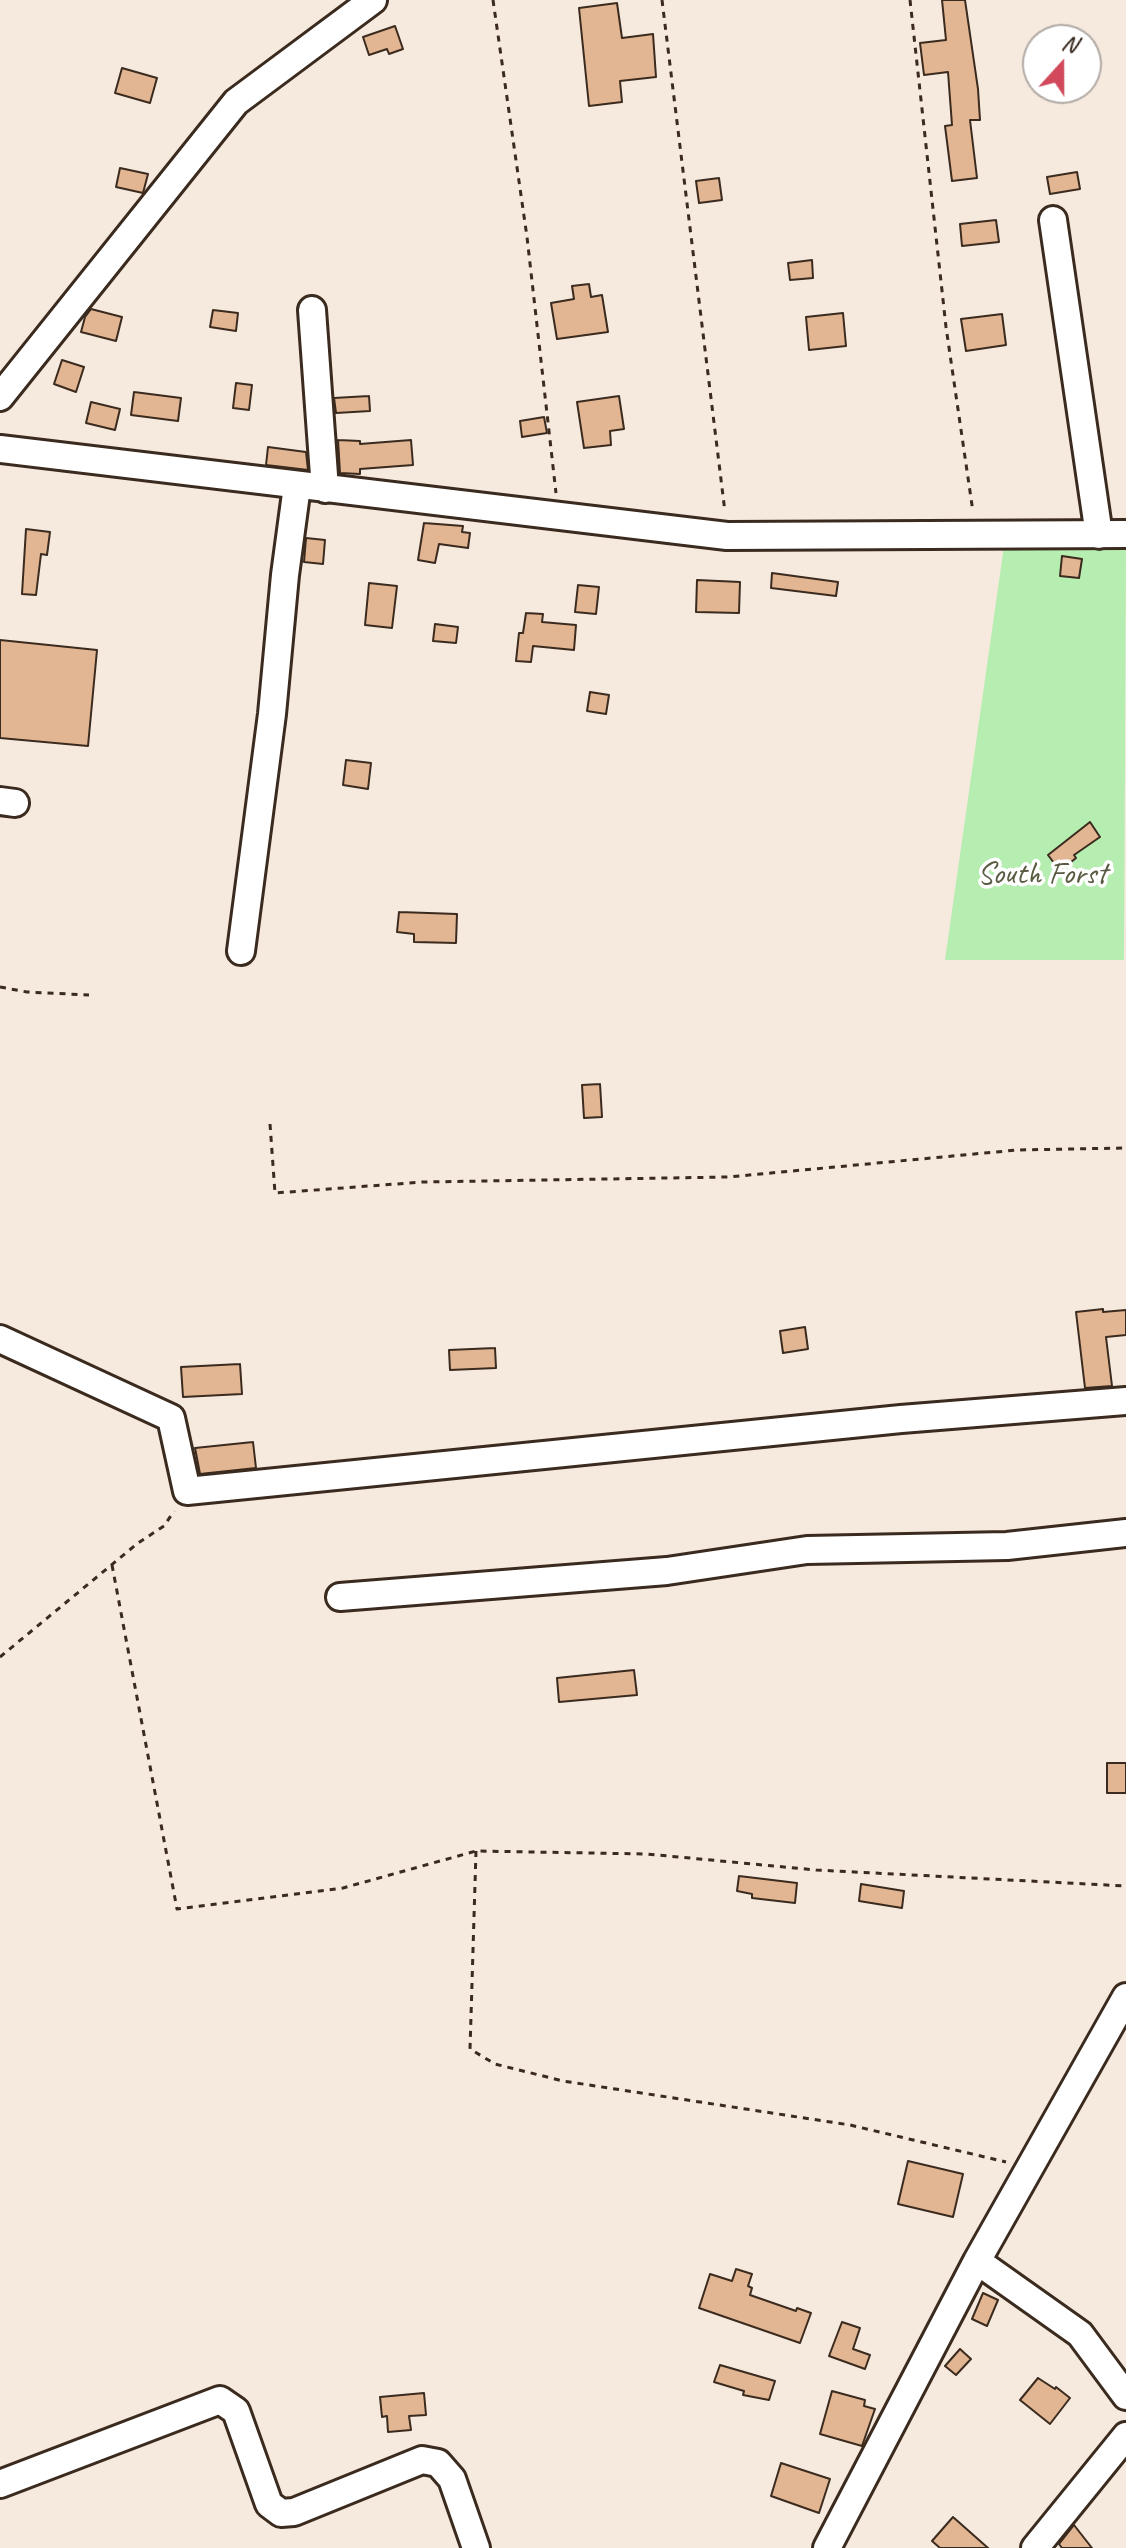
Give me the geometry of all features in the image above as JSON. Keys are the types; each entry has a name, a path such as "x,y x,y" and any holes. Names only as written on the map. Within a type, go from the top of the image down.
{"street":[{"path":"0,397 236,102 373,0"},
{"path":"1053,220 1099,535"},
{"path":"312,310 325,489"},
{"path":"0,449 727,536 1126,534"},
{"path":"241,951 272,714 297,486"},
{"path":"0,1339 171,1418 187,1491 901,1419 1126,1401"},
{"path":"340,1597 667,1571 807,1550 1007,1546 1126,1533"},
{"path":"827,2548 977,2261 1126,1997"},
{"path":"977,2261 1080,2334 1126,2396"},
{"path":"0,2484 220,2400 236,2411 269,2504 281,2513 294,2512 422,2460 438,2463 452,2479 476,2548"},
{"path":"1035,2548 1126,2436"}],"path":[{"path":"493,0 527,237 559,517"},
{"path":"662,0 727,536"},
{"path":"910,0 946,327 976,535"},
{"path":"0,987 27,992 89,995"},
{"path":"270,1124 275,1193 423,1182 728,1177 1017,1150 1126,1148"},
{"path":"0,1657 164,1526 187,1491"},
{"path":"112,1565 177,1909 343,1888 476,1851 647,1854 816,1870 1126,1886"},
{"path":"476,1851 470,2049 495,2064 563,2081 850,2125 1029,2167"}],"green space":[{"name":"South Forst","path":"1005,539 1126,543 1124,960 945,960"}],"building":[{"path":"942,0 965,0 978,89 980,120 970,120 977,178 952,181 945,126 952,125 948,72 924,75 920,43 946,40"},
{"path":"617,3 622,38 653,34 656,77 620,81 622,102 589,106 579,8"},
{"path":"395,26 403,49 389,54 387,49 369,55 363,37"},
{"path":"122,68 157,78 150,103 115,93"},
{"path":"120,168 148,174 143,193 116,187"},
{"path":"1077,172 1080,189 1050,194 1047,177"},
{"path":"719,178 722,200 699,203 696,181"},
{"path":"996,220 999,242 962,246 960,224"},
{"path":"812,260 813,278 790,280 788,263"},
{"path":"589,284 591,297 602,295 608,332 557,339 551,303 574,299 572,286"},
{"path":"91,309 122,317 116,341 81,332"},
{"path":"213,310 238,313 236,331 210,327"},
{"path":"843,313 846,346 809,350 806,317"},
{"path":"1002,314 1006,345 966,351 961,319"},
{"path":"62,360 84,367 76,392 54,384"},
{"path":"236,383 252,385 249,410 233,408"},
{"path":"134,392 181,398 178,421 131,415"},
{"path":"369,396 370,411 336,413 334,398"},
{"path":"619,396 624,429 610,431 611,445 584,448 577,402"},
{"path":"91,402 120,409 115,430 86,423"},
{"path":"544,417 547,433 522,437 520,421"},
{"path":"338,440 360,441 360,444 411,440 413,465 360,469 360,474 340,473"},
{"path":"268,447 306,452 308,470 266,465"},
{"path":"424,523 463,526 462,532 470,533 468,548 439,544 435,563 418,560"},
{"path":"26,529 50,532 47,555 41,554 36,595 22,594"},
{"path":"306,538 325,540 323,564 304,562"},
{"path":"1062,556 1082,559 1079,578 1060,576"},
{"path":"772,573 838,582 836,596 771,588"},
{"path":"697,580 740,582 739,613 696,612"},
{"path":"369,583 397,586 392,628 365,625"},
{"path":"578,585 599,587 596,614 575,612"},
{"path":"526,613 543,614 542,622 576,625 574,650 533,646 531,662 516,661 519,633 523,633"},
{"path":"435,624 458,627 456,643 433,641"},
{"path":"0,640 97,650 88,746 0,738"},
{"path":"590,692 609,695 606,714 587,711"},
{"path":"346,760 371,763 368,789 343,785"},
{"path":"1090,822 1100,837 1074,855 1076,858 1060,871 1048,855"},
{"path":"399,912 457,914 456,943 414,942 414,934 397,932"},
{"path":"600,1084 602,1117 584,1118 582,1085"},
{"path":"1103,1309 1103,1312 1126,1310 1126,1335 1106,1337 1112,1386 1085,1388 1076,1312"},
{"path":"805,1327 808,1349 783,1353 780,1331"},
{"path":"495,1348 496,1368 450,1370 449,1350"},
{"path":"240,1364 242,1394 183,1397 181,1367"},
{"path":"253,1442 256,1468 200,1474 195,1448"},
{"path":"634,1670 637,1695 559,1702 557,1678"},
{"path":"1107,1763 1126,1763 1126,1793 1107,1793"},
{"path":"739,1876 797,1883 795,1903 752,1898 752,1894 737,1891"},
{"path":"861,1884 904,1891 902,1908 859,1901"},
{"path":"908,2161 963,2174 953,2217 898,2204"},
{"path":"736,2269 752,2274 748,2286 752,2288 750,2295 811,2313 800,2343 699,2308 710,2274 732,2281"},
{"path":"983,2293 998,2300 987,2326 972,2319"},
{"path":"842,2322 860,2328 853,2349 870,2355 865,2369 829,2356"},
{"path":"960,2349 971,2359 956,2375 945,2366"},
{"path":"720,2365 775,2381 769,2400 743,2395 744,2391 714,2382"},
{"path":"1038,2378 1070,2398 1050,2424 1020,2400"},
{"path":"832,2391 865,2400 864,2406 875,2409 862,2446 820,2434"},
{"path":"424,2393 426,2415 409,2416 411,2430 388,2432 387,2416 382,2417 380,2397"},
{"path":"781,2463 830,2479 819,2513 771,2496"},
{"path":"953,2517 988,2548 940,2548 932,2541"},
{"path":"1074,2525 1092,2548 1062,2548 1059,2544"}]}
